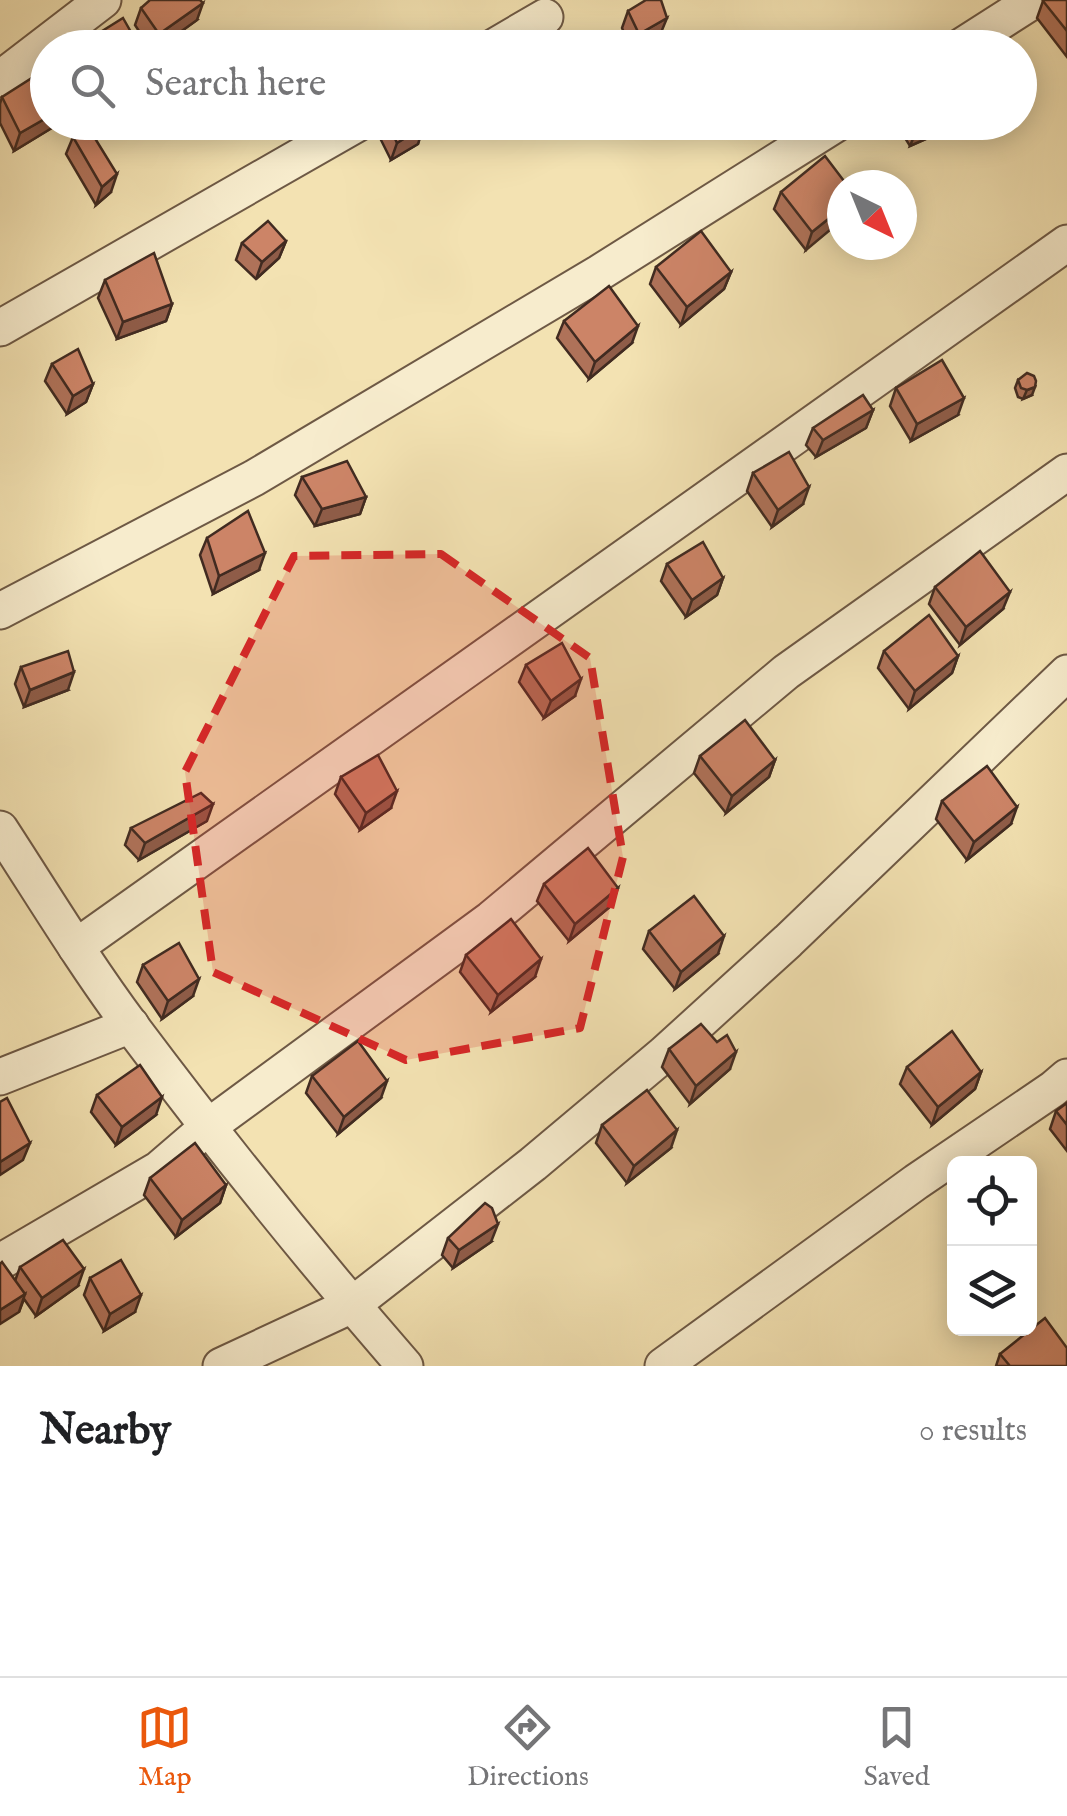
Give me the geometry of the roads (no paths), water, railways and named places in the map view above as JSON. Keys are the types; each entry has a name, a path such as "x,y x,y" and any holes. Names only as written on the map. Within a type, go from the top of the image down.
{"street":[{"path":"64,30 103,0"},
{"path":"987,30 1034,0"},
{"path":"523,30 545,17"},
{"path":"0,79 30,56"},
{"path":"0,328 329,140"},
{"path":"0,611 254,478 600,273 811,140"},
{"path":"76,947 1067,243"},
{"path":"0,1262 159,1168 209,1126 491,919 786,672 1067,472"},
{"path":"221,1366 352,1305 533,1164 664,1054 788,940 1067,673"},
{"path":"0,829 130,1025 404,1366"},
{"path":"0,1077 130,1025"},
{"path":"663,1366 1067,1077"}]}
